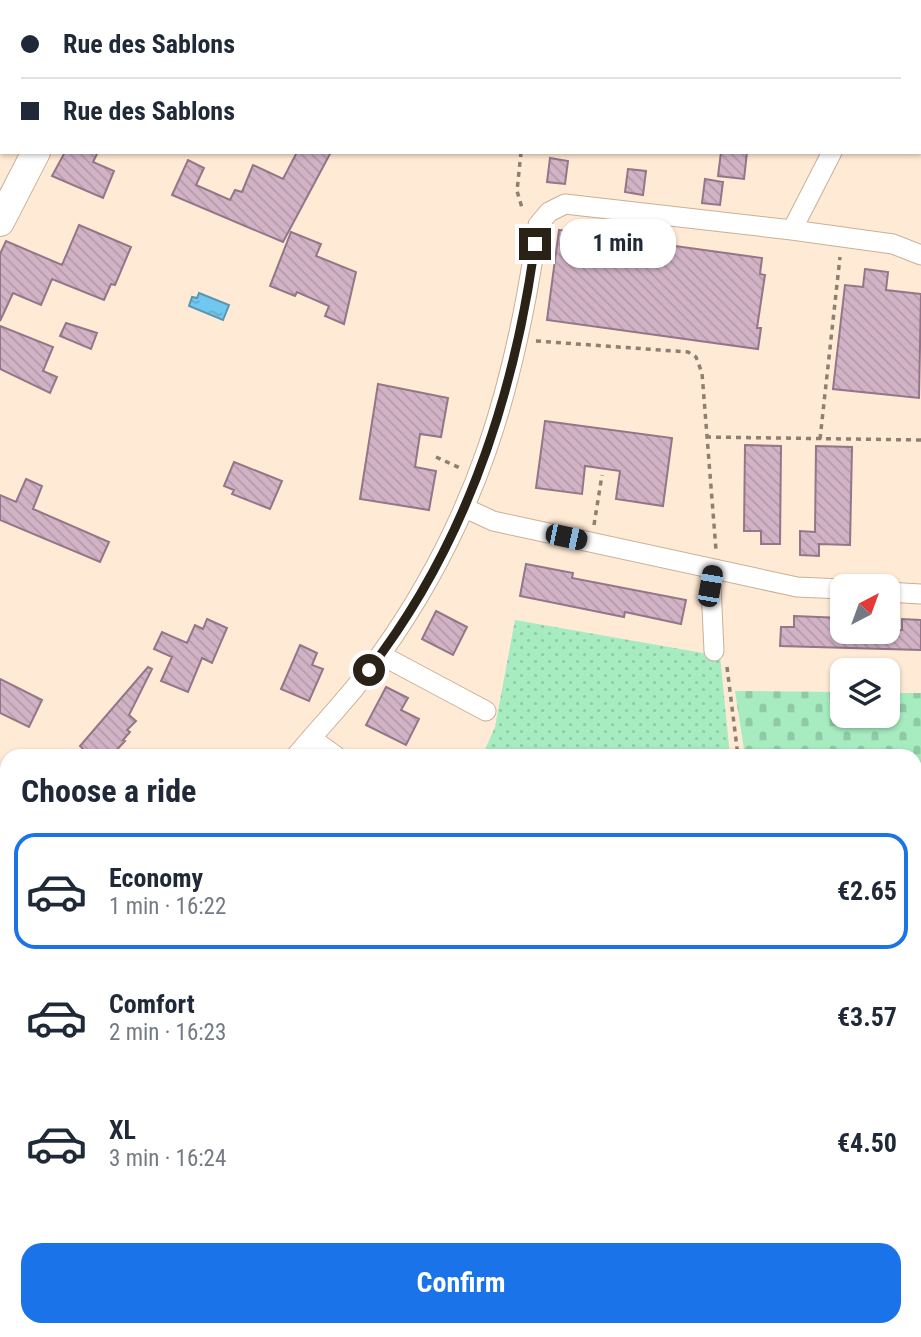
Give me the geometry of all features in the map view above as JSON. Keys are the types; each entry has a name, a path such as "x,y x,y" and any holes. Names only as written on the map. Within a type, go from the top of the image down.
{"main road":[{"path":"0,222 35,154"}],"street":[{"path":"792,230 831,154"},
{"path":"302,749 381,655 420,595 465,508 496,429 518,340 538,225 549,212 565,204 792,230 893,244 921,256"},
{"path":"465,508 493,521 797,587 830,588"},
{"path":"713,569 710,586 720,653"},
{"path":"900,593 921,594"},
{"path":"381,655 486,711"},
{"path":"311,738 327,749"}],"path":[{"path":"521,154 517,191 525,216"},
{"path":"820,439 841,251"},
{"path":"518,340 688,352 696,357 702,373 716,556 738,563 737,574"},
{"path":"706,437 921,440"},
{"path":"591,542 602,475"},
{"path":"720,653 737,749"}],"green space":[{"path":"515,620 720,656 729,749 485,749 495,727"},
{"path":"735,691 830,692 830,728 900,728 900,693 921,693 921,749 744,749"}],"water":[{"path":"199,293 229,305 223,320 189,306 192,297 197,298"}],"building":[{"path":"64,154 97,154 93,162 114,171 103,198 52,176"},
{"path":"296,154 330,154 283,242 172,195 188,160 204,168 196,185 230,200 235,190 242,192 253,165 283,179"},
{"path":"721,154 747,154 744,179 718,176"},
{"path":"550,158 568,161 565,184 547,182"},
{"path":"628,169 646,171 643,195 625,192"},
{"path":"705,179 723,182 720,205 702,203"},
{"path":"79,225 131,247 115,285 111,284 104,300 52,279 41,305 13,293 0,321 0,254 6,241 62,265"},
{"path":"559,230 762,258 760,274 765,275 757,328 761,328 758,349 547,320"},
{"path":"291,232 321,244 316,256 356,272 344,324 325,316 329,306 297,292 295,296 270,286"},
{"path":"865,269 888,272 886,290 921,294 919,398 833,389 845,285 863,287"},
{"path":"66,323 97,333 91,349 60,336"},
{"path":"0,326 53,347 43,371 57,377 50,393 0,369"},
{"path":"378,384 448,398 441,437 420,434 415,467 436,471 429,510 360,499"},
{"path":"545,421 672,438 663,506 616,499 620,471 585,466 582,494 536,488"},
{"path":"745,445 781,446 780,544 761,544 761,531 744,531"},
{"path":"816,446 852,447 850,545 819,544 819,556 800,555 800,531 815,532"},
{"path":"234,462 282,481 270,509 232,494 234,490 224,486"},
{"path":"26,479 42,486 33,509 109,542 100,562 0,520 0,495 16,502"},
{"path":"526,564 573,573 572,578 686,600 681,624 625,612 624,617 520,596"},
{"path":"436,611 467,627 453,655 422,639"},
{"path":"794,616 830,618 830,644 900,644 902,619 921,620 921,650 780,646 781,627 794,627"},
{"path":"207,619 227,628 212,663 202,658 188,692 161,681 172,657 154,649 162,632 187,643 195,625 203,629"},
{"path":"300,645 317,653 312,665 323,669 309,701 281,689"},
{"path":"148,667 152,669 129,715 136,721 127,730 130,732 118,749 83,749 80,746"},
{"path":"0,679 42,700 29,727 0,713"},
{"path":"386,687 408,698 401,710 419,719 406,745 366,725"}],"route":[{"path":"369,670 420,595 465,508 487,453 510,381 530,284 535,244"}]}
